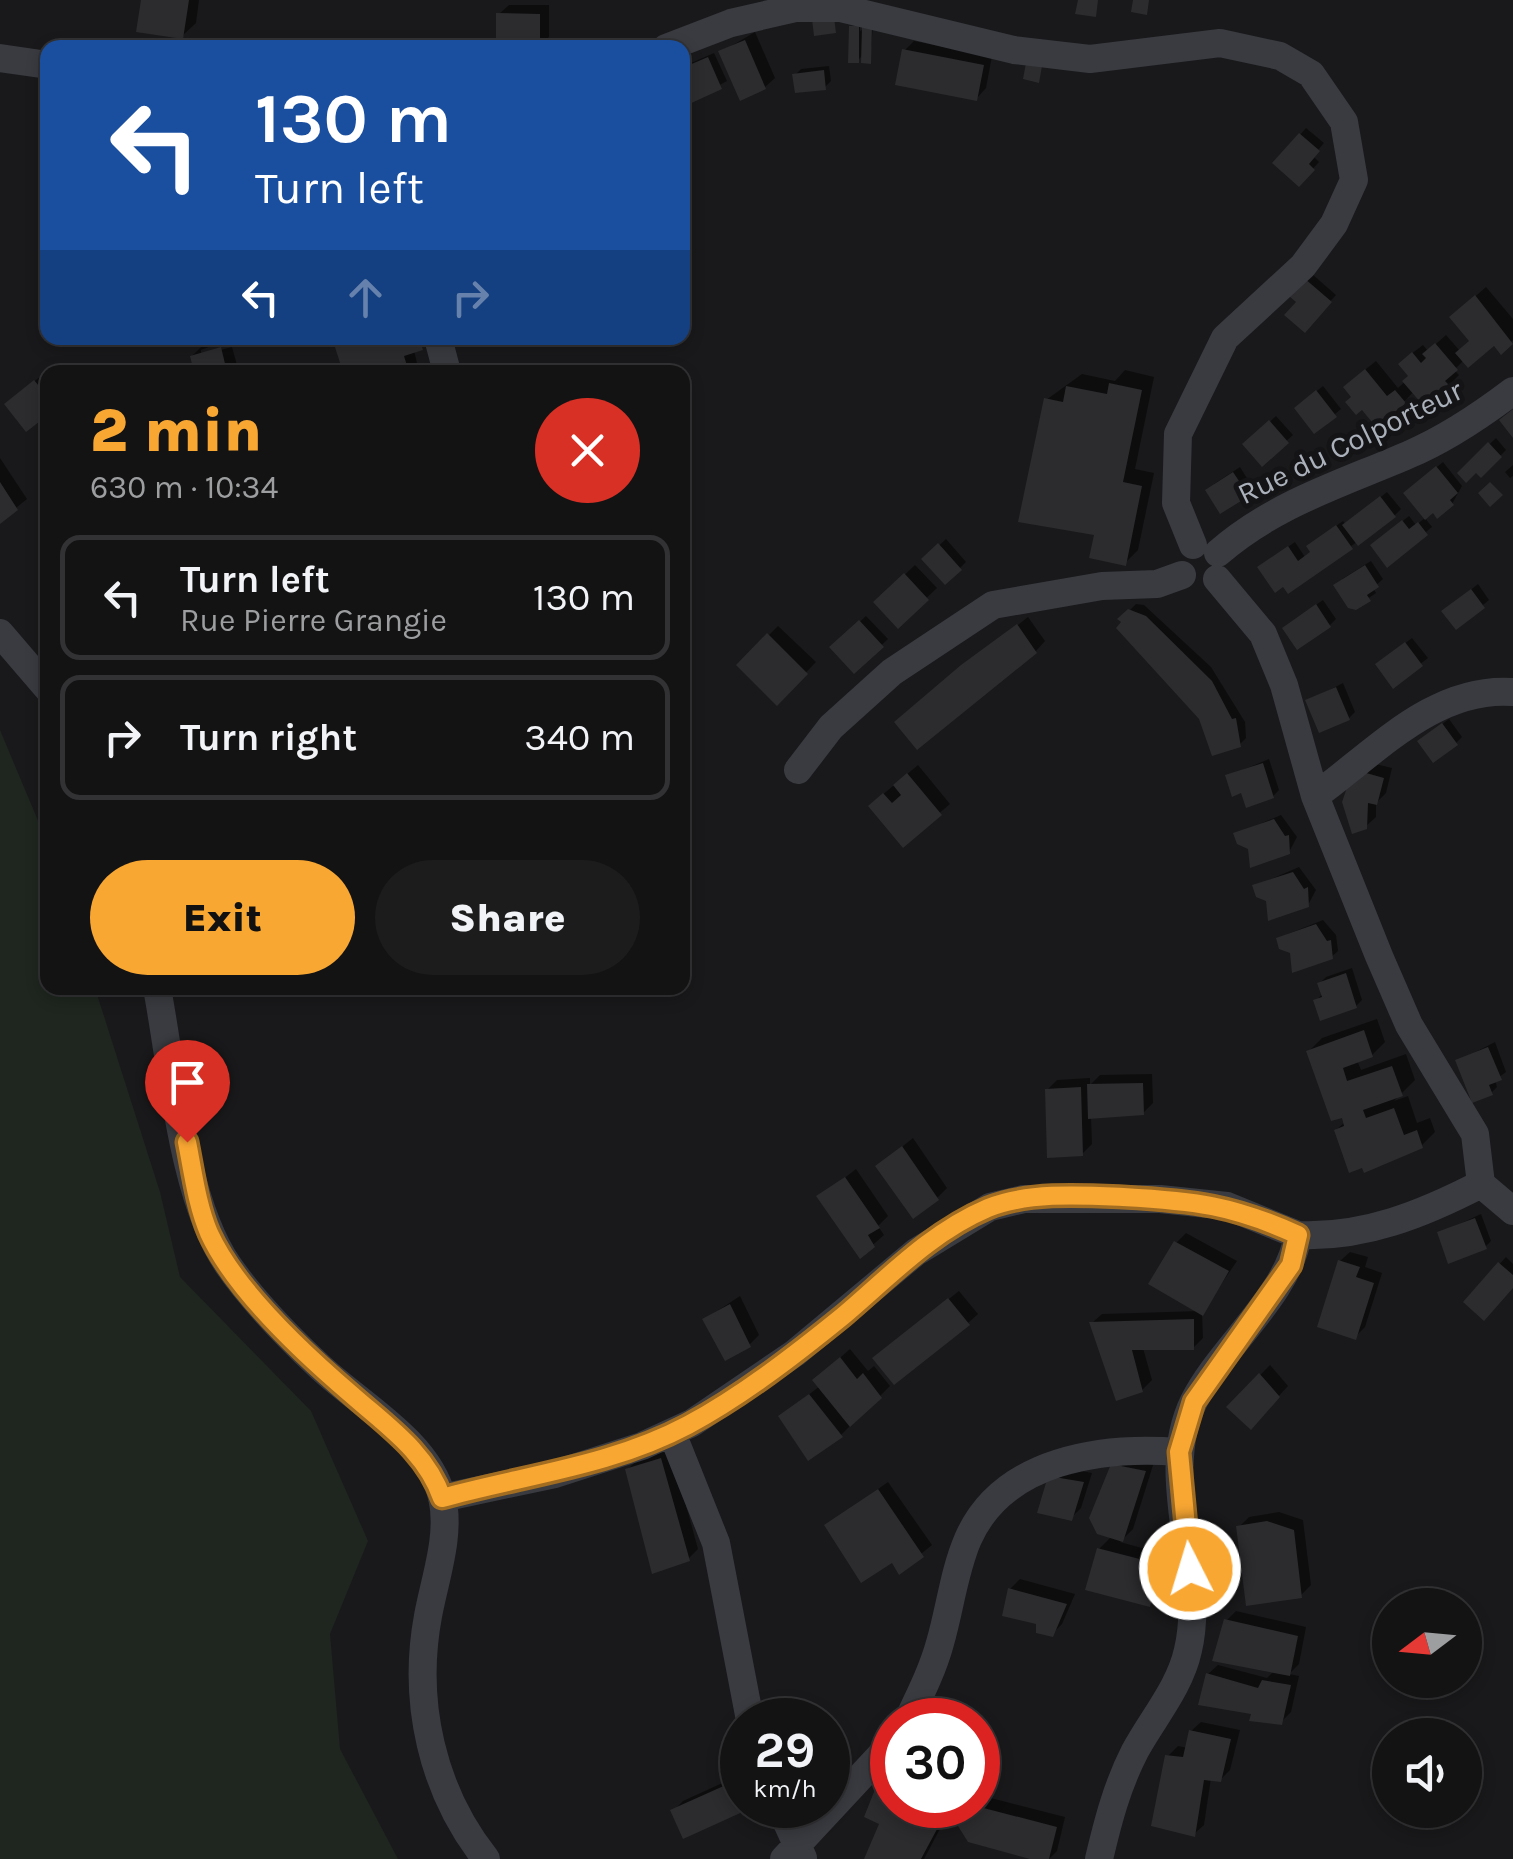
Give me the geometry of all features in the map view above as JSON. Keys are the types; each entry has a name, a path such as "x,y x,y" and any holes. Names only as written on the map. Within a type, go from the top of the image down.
{"street":[{"path":"687,40 731,23 796,8 840,8 1014,50 1090,59 1220,43 1280,56 1311,74 1344,122 1354,180 1334,224 1302,266 1225,338 1178,434 1176,504 1209,559 1263,634 1284,685 1315,796 1409,1025 1475,1134 1481,1184 1513,1211"},
{"path":"0,58 40,64"},
{"name":"Rue du Colporteur","path":"1209,559 1245,530 1294,502 1457,431 1513,392"},
{"path":"798,770 830,727 892,672 993,605 1102,586 1157,584 1182,575 1198,586 1209,559"},
{"path":"0,633 40,674"},
{"path":"1315,796 1386,740 1449,701 1484,690 1513,692"},
{"path":"158,995 194,1181 209,1232 229,1266 318,1365 418,1453 434,1474 445,1524 424,1648 425,1710 439,1775 461,1822 486,1859"},
{"path":"442,1498 555,1474 672,1433 795,1354 916,1252 990,1207 1041,1198 1160,1199 1227,1206 1298,1235 1330,1236 1404,1220 1481,1184"},
{"path":"1099,1859 1118,1786 1177,1682 1188,1649 1192,1596 1179,1452 1194,1402 1291,1265 1298,1235"},
{"path":"672,1433 716,1543 746,1698"},
{"path":"917,1698 939,1646 968,1540 986,1509 1029,1476 1076,1454 1179,1452"},
{"path":"795,1855 870,1769"},
{"path":"786,1828 795,1855"}],"shaded area":[{"path":"0,730 40,825 40,995 97,995 160,1192 180,1277 311,1411 368,1541 330,1634 340,1749 398,1859 0,1859"}],"building":[{"path":"141,0 189,0 183,39 136,32"},
{"path":"1078,0 1098,0 1096,17 1075,14"},
{"path":"1133,0 1149,0 1147,15 1131,12"},
{"path":"496,13 540,14 540,40 496,40"},
{"path":"834,17 836,33 814,36 812,19"},
{"path":"849,26 859,26 859,63 848,63"},
{"path":"862,26 872,26 871,64 861,63"},
{"path":"745,40 766,89 740,101 718,51"},
{"path":"902,49 984,65 977,101 895,85"},
{"path":"708,57 722,89 690,104 690,65"},
{"path":"1026,63 1042,66 1039,83 1023,79"},
{"path":"824,70 826,90 795,93 792,74"},
{"path":"1299,133 1320,151 1309,164 1315,170 1299,187 1272,163"},
{"path":"1304,278 1332,302 1305,333 1284,315 1296,302 1289,296"},
{"path":"1475,295 1513,344 1501,355 1494,346 1468,368 1455,353 1469,341 1449,317"},
{"path":"1435,343 1458,370 1445,381 1451,387 1422,404 1402,381 1408,376 1398,364 1412,352 1421,363 1426,358 1422,354"},
{"path":"334,345 421,345 423,350 404,356 407,365 341,365"},
{"path":"221,347 225,365 192,365 190,356"},
{"path":"1365,369 1387,396 1395,390 1406,403 1376,427 1362,410 1356,415 1345,402 1351,397 1343,387"},
{"path":"34,380 40,387 40,421 26,432 4,404"},
{"path":"1109,383 1142,390 1123,482 1142,486 1126,566 1089,558 1094,535 1018,522 1044,398 1063,402 1066,386 1107,394"},
{"path":"1316,390 1337,417 1314,434 1294,408"},
{"path":"1513,409 1513,438 1499,420"},
{"path":"1269,420 1289,443 1262,467 1242,444"},
{"path":"1488,442 1502,457 1481,478 1476,473 1466,483 1457,473"},
{"path":"1436,466 1458,493 1450,500 1454,505 1437,519 1433,513 1425,520 1403,493"},
{"path":"1233,472 1249,496 1220,514 1205,490"},
{"path":"0,482 18,510 0,524"},
{"path":"1490,482 1503,495 1490,507 1478,493"},
{"path":"1380,496 1396,517 1358,546 1342,525"},
{"path":"1402,520 1409,529 1418,522 1428,535 1387,568 1370,545"},
{"path":"1336,525 1353,549 1288,594 1283,587 1275,593 1257,567 1288,546 1298,561 1310,552 1306,546"},
{"path":"938,543 962,570 945,585 921,559"},
{"path":"1365,565 1379,587 1367,595 1371,601 1356,610 1348,608 1333,585"},
{"path":"904,573 929,600 898,629 873,602"},
{"path":"1471,589 1485,608 1456,630 1441,611"},
{"path":"1316,604 1331,627 1297,650 1282,628"},
{"path":"1128,609 1146,616 1212,681 1232,719 1236,718 1241,747 1212,756 1199,719 1116,628 1121,622 1117,619"},
{"path":"859,620 884,647 854,674 829,647"},
{"path":"1017,624 1037,653 917,750 894,722"},
{"path":"767,633 808,674 777,706 736,665"},
{"path":"1405,642 1423,666 1393,689 1375,664"},
{"path":"1336,687 1350,720 1319,733 1305,700"},
{"path":"1442,723 1458,745 1433,763 1417,741"},
{"path":"1263,763 1274,798 1246,808 1241,793 1232,797 1225,775"},
{"path":"1359,771 1384,778 1377,805 1368,803 1367,829 1352,834 1342,802 1351,776"},
{"path":"907,773 942,815 903,848 868,806 883,793 892,803 901,795 893,785"},
{"path":"1274,819 1285,836 1289,835 1290,854 1250,868 1248,849 1237,844 1233,833"},
{"path":"1293,872 1304,889 1308,887 1309,907 1268,921 1266,901 1256,897 1252,885"},
{"path":"1316,924 1327,941 1331,940 1333,959 1292,973 1290,953 1279,949 1276,938"},
{"path":"1346,973 1357,1008 1320,1021 1313,1000 1322,997 1317,983"},
{"path":"1364,1030 1373,1057 1343,1068 1347,1081 1392,1066 1403,1096 1363,1110 1366,1118 1394,1108 1404,1135 1417,1130 1423,1148 1364,1173 1362,1168 1349,1173 1334,1130 1344,1126 1342,1118 1331,1121 1306,1051"},
{"path":"1488,1047 1502,1080 1489,1085 1493,1095 1472,1103 1455,1060"},
{"path":"1143,1083 1144,1115 1088,1119 1087,1084"},
{"path":"1081,1087 1083,1156 1047,1158 1045,1089"},
{"path":"902,1146 939,1200 913,1219 875,1166"},
{"path":"845,1177 880,1228 868,1235 875,1247 860,1259 816,1196"},
{"path":"1475,1218 1487,1249 1448,1264 1437,1232"},
{"path":"1174,1241 1229,1271 1203,1316 1148,1284"},
{"path":"1338,1260 1360,1267 1356,1277 1374,1283 1356,1340 1317,1327"},
{"path":"1498,1262 1513,1275 1513,1288 1484,1321 1463,1302"},
{"path":"948,1298 970,1325 894,1385 872,1358"},
{"path":"730,1304 751,1347 725,1361 702,1319"},
{"path":"1194,1319 1194,1350 1132,1350 1143,1392 1116,1401 1089,1322"},
{"path":"840,1357 857,1379 863,1373 882,1398 850,1427 812,1380"},
{"path":"1259,1373 1280,1397 1251,1430 1226,1407"},
{"path":"809,1394 843,1437 808,1461 778,1416"},
{"path":"661,1458 690,1561 652,1574 625,1469"},
{"path":"1111,1464 1146,1471 1123,1542 1097,1534 1089,1518"},
{"path":"1048,1476 1084,1482 1072,1521 1037,1513"},
{"path":"878,1489 924,1557 899,1575 892,1563 861,1583 824,1525"},
{"path":"1267,1521 1294,1530 1302,1598 1246,1606 1236,1526"},
{"path":"1097,1548 1159,1564 1150,1607 1085,1590"},
{"path":"1008,1588 1067,1604 1053,1637 1036,1633 1036,1624 1002,1616"},
{"path":"1224,1619 1298,1636 1290,1676 1212,1661"},
{"path":"1206,1673 1258,1688 1262,1680 1291,1685 1282,1725 1249,1721 1251,1714 1198,1705"},
{"path":"1189,1730 1231,1739 1221,1782 1204,1780 1195,1837 1151,1826 1165,1755 1183,1757"},
{"path":"720,1788 720,1822 683,1839 670,1810"},
{"path":"1000,1812 1057,1827 1049,1859 1030,1859 968,1842 959,1828 1000,1828"},
{"path":"877,1828 938,1828 921,1859 864,1859"}],"route":[{"path":"187,1142 209,1232 229,1266 318,1365 418,1453 434,1474 442,1498 555,1474 642,1446 692,1423 795,1354 916,1252 990,1207 1024,1199 1092,1196 1227,1206 1259,1218 1298,1235 1296,1250 1291,1265 1194,1402 1179,1452 1190,1569"}]}
